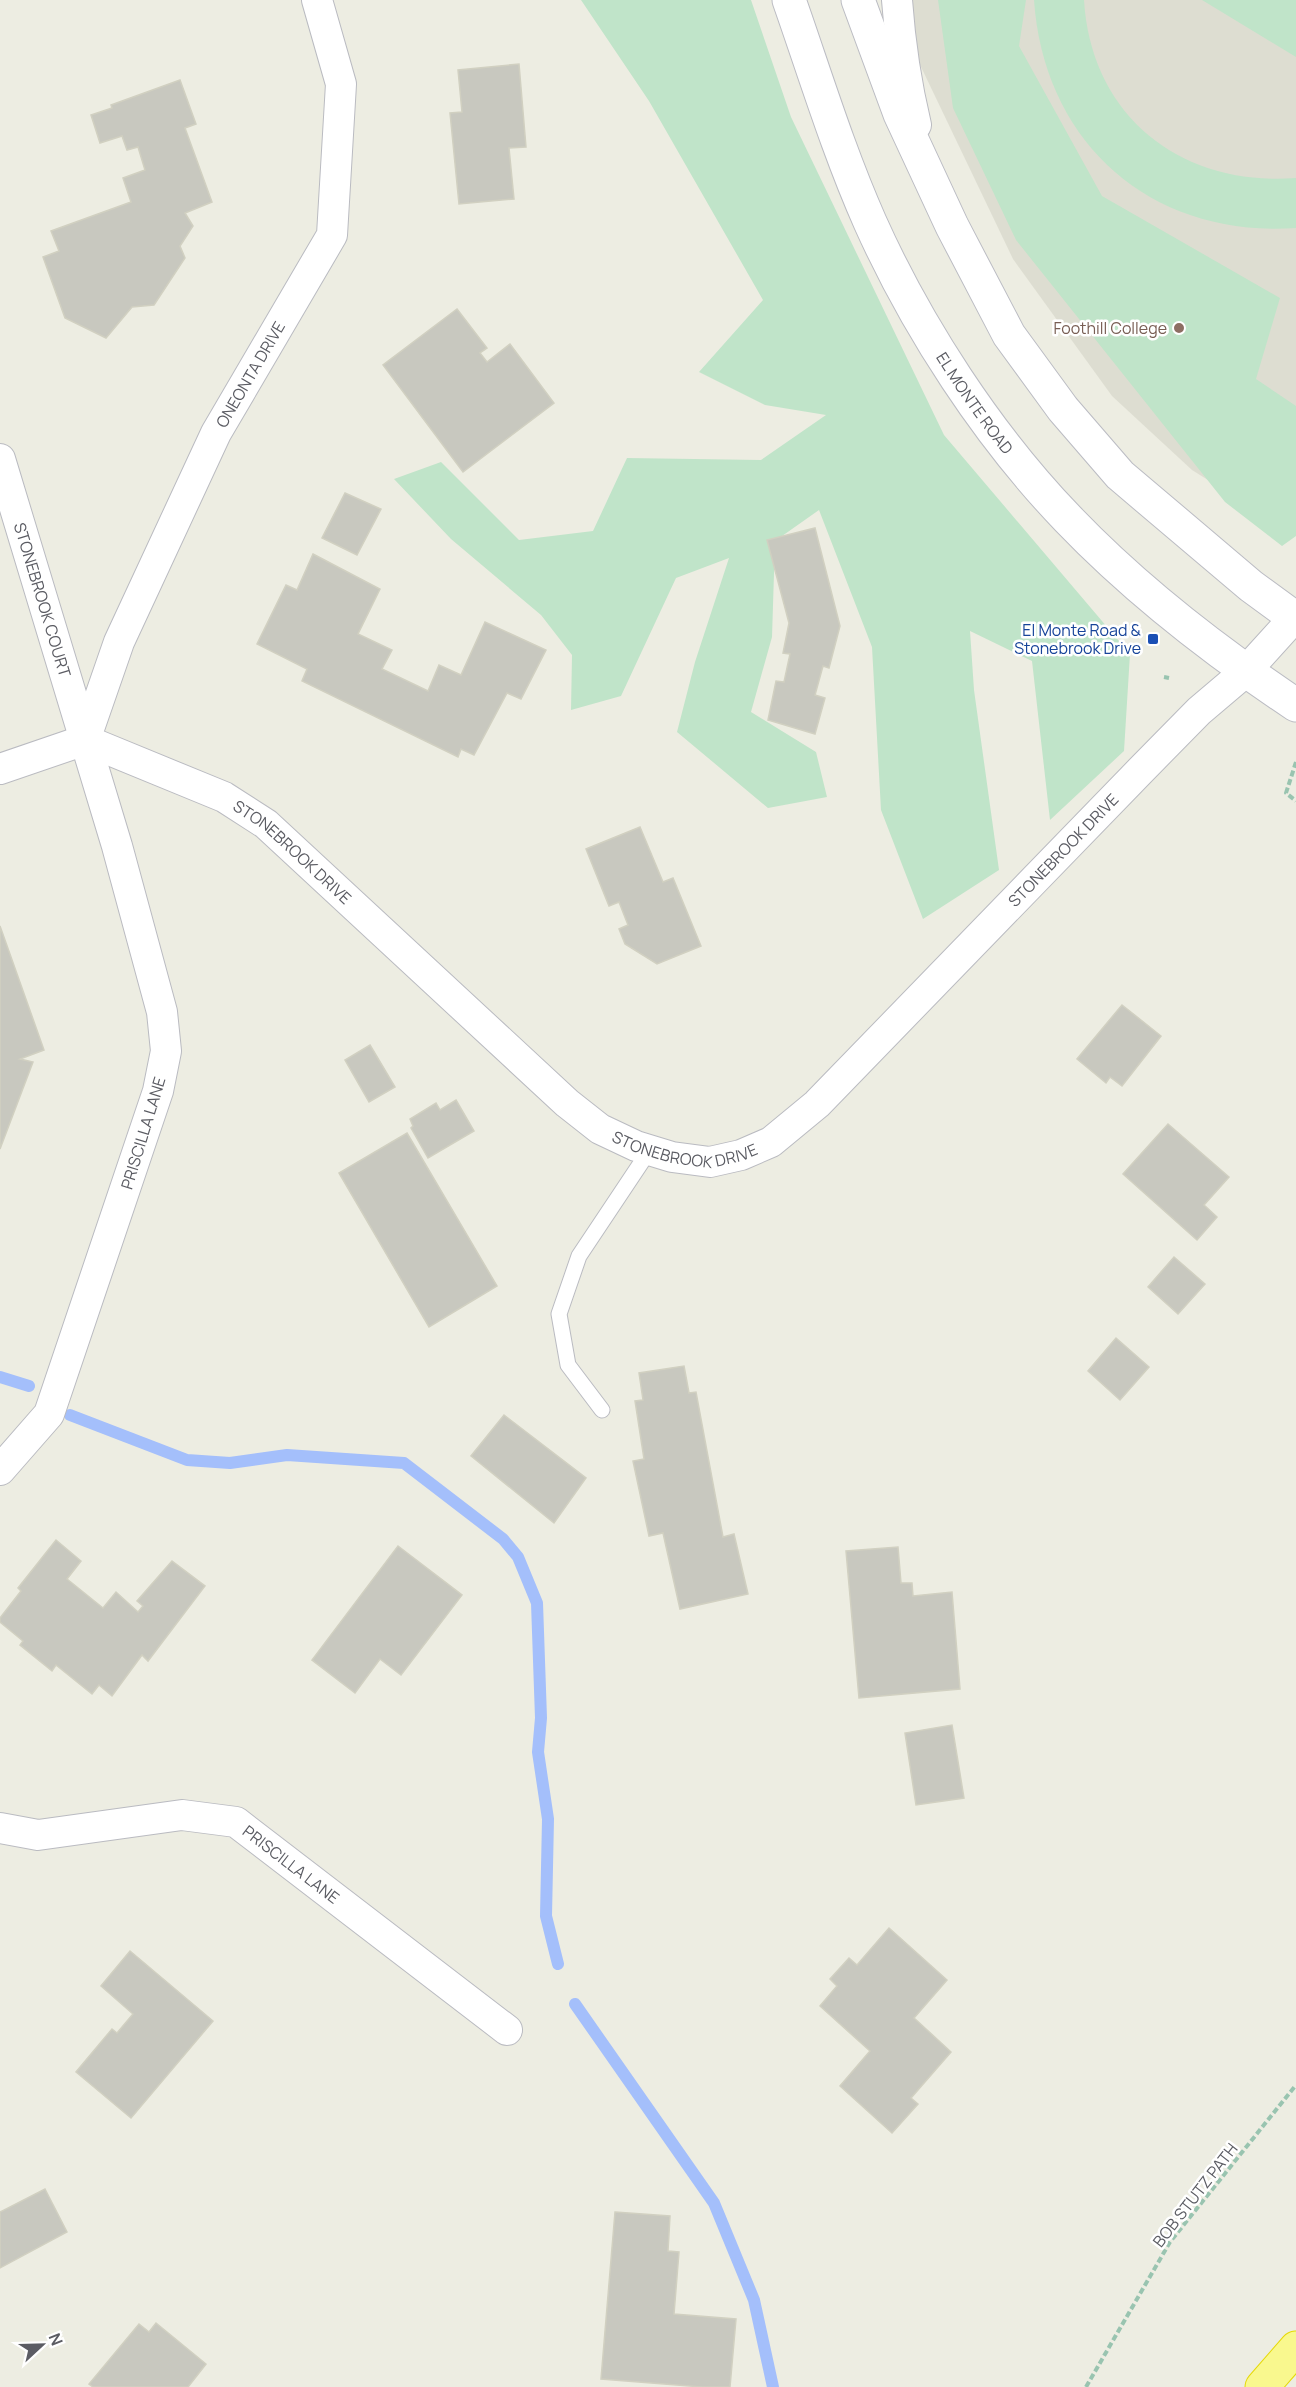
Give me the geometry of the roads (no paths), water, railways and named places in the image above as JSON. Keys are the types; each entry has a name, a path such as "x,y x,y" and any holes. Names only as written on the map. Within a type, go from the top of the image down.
{"highway":[{"path":"1262,2387 1296,2348"}],"street":[{"name":"ONEONTA DRIVE","path":"85,740 119,642 216,433 332,235 341,84 317,0"},
{"name":"EL MONTE ROAD","path":"789,0 837,140 870,222 911,301 954,376 1007,448 1068,519 1131,579 1245,672 1296,705"},
{"path":"858,0 900,114 952,226 1009,335 1063,408 1120,475 1251,586 1295,619"},
{"path":"897,0 908,90 921,146 952,226"},
{"name":"STONEBROOK COURT","path":"0,459 85,740"},
{"name":"STONEBROOK DRIVE","path":"85,740 214,793 266,824 567,1103 600,1129 649,1150 672,1157 710,1162 741,1155 771,1142 817,1104 1199,711 1245,672 1295,619"},
{"path":"0,769 85,740"},
{"name":"PRISCILLA LANE","path":"0,1470 49,1414 158,1091 166,1052 162,1012 117,846 85,740"},
{"name":"PRISCILLA LANE","path":"0,1828 38,1835 182,1815 236,1822 507,2030"}],"lane":[{"path":"602,1410 567,1365 559,1314 579,1256 649,1150"}],"waterway":[{"path":"0,1377 29,1386"},
{"path":"70,1415 187,1460 230,1463 287,1455 404,1463 503,1539 518,1557 537,1603 541,1718 538,1752 548,1819 546,1916 558,1964"},
{"path":"575,2004 714,2203 754,2300 773,2387"}],"place":[{"name":"Foothill College","path":"1179,328"},
{"name":"El Monte Road & Stonebrook Drive","path":"1153,639"}]}
